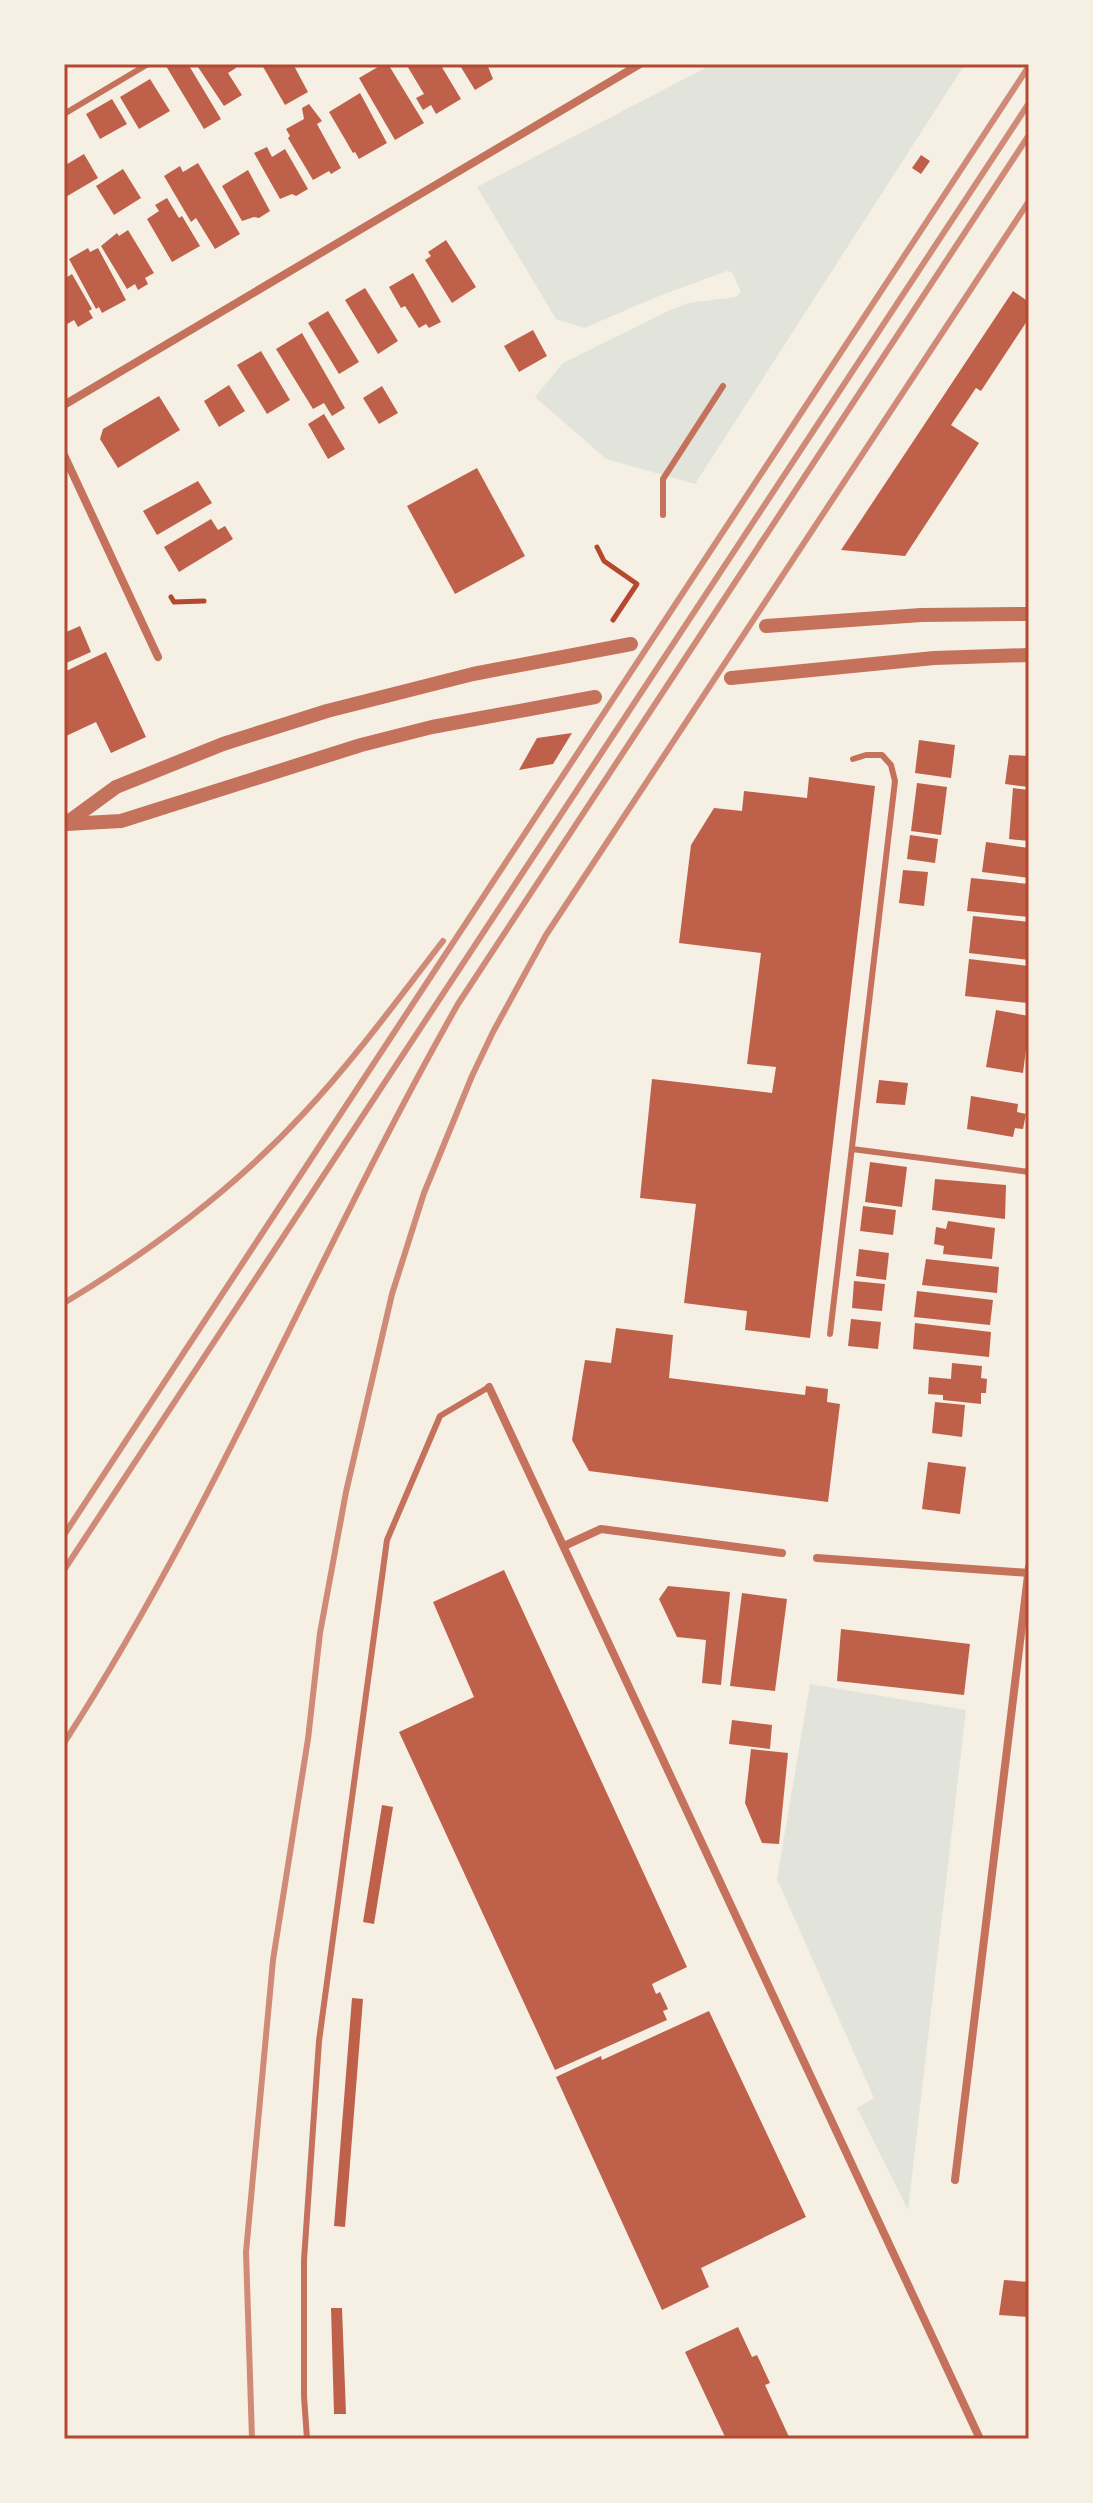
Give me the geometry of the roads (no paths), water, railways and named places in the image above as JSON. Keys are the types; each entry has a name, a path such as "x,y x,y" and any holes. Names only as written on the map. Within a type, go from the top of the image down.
{"street":[{"path":"64,405 640,64"},
{"path":"64,455 158,657"},
{"path":"766,626 921,615 1029,614"},
{"path":"65,825 116,787 175,762 282,725 473,674 631,644"},
{"path":"731,678 934,658 1029,655"},
{"path":"65,825 121,821 361,745 432,727 595,697"},
{"path":"489,1387 980,2439"},
{"path":"564,1546 601,1529 782,1553"},
{"path":"817,1558 1029,1573"},
{"path":"955,2180 1029,1567"}],"lane":[{"path":"64,114 148,64"},
{"path":"663,515 663,479 723,386"},
{"path":"830,1334 895,781 891,765 882,755 853,759"},
{"path":"852,1149 1029,1172"},
{"path":"307,2439 304,2260 319,2041 387,1540 440,1416 489,1387"}],"railway":[{"path":"64,1535 1029,66"},
{"path":"64,1570 1029,103"},
{"path":"64,1743 170,1563 458,1004 1029,135"},
{"path":"252,2439 246,2252 273,1960 308,1739 320,1633 346,1492 392,1294 424,1193 472,1076 546,935 1029,201"},
{"path":"64,1303 129,1262 191,1217 277,1141 340,1072 443,941"}]}
